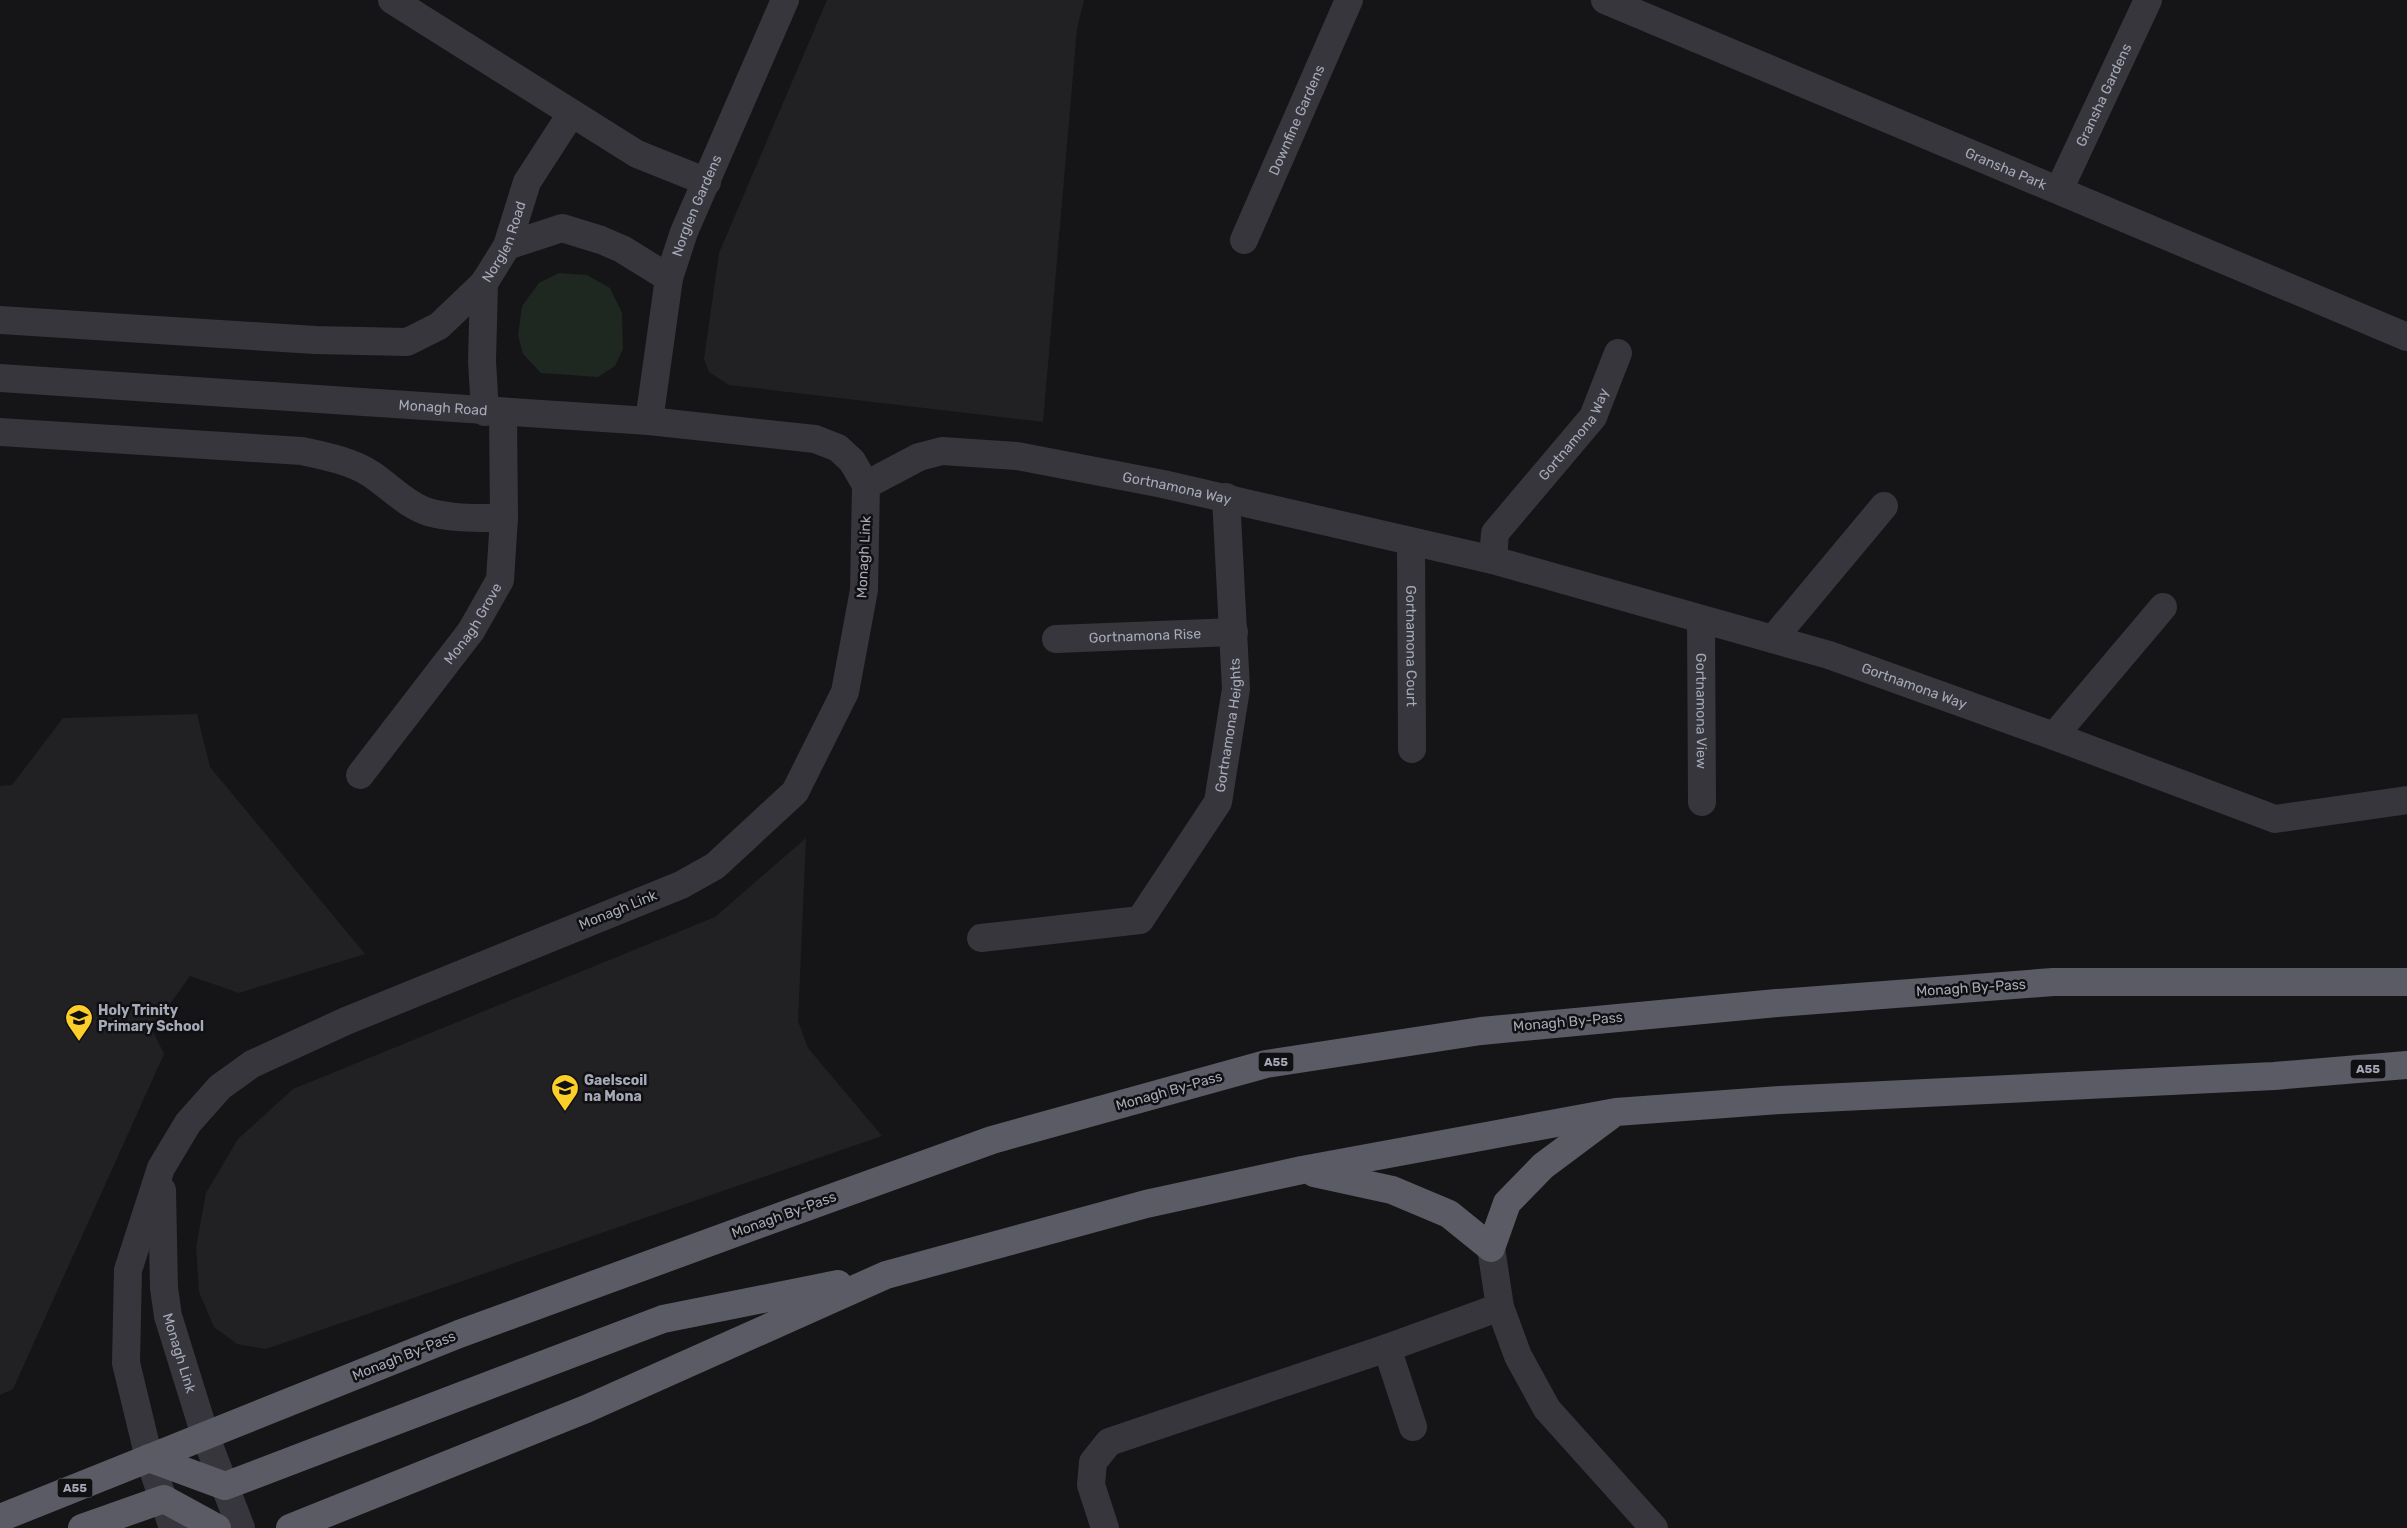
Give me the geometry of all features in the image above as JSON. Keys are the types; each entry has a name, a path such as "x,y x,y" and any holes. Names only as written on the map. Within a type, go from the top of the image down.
{"highway":[{"name":"Monagh By-Pass","path":"0,1518 459,1334 992,1140 1266,1064 1481,1030 1777,1003 2053,982 2407,982"},
{"name":"A55","path":"290,1528 586,1409 886,1275 1146,1204 1302,1170 1616,1112 1780,1100 2274,1076 2407,1065"},
{"path":"1302,1170 1392,1190 1449,1214 1491,1248 1507,1203 1543,1166 1616,1112"},
{"path":"149,1458 225,1486 663,1319 886,1275"},
{"path":"82,1528 164,1499 217,1528"}],"street":[{"path":"392,0 637,154 707,182"},
{"name":"Norglen Gardens","path":"649,421 669,278 684,232 785,0"},
{"name":"Downfine Gardens","path":"1244,240 1349,0"},
{"name":"Gransha Park","path":"1605,0 2407,336"},
{"name":"Gransha Gardens","path":"2059,190 2148,0"},
{"name":"Norglen Road","path":"0,320 315,340 407,342 440,326 484,284 507,246 526,182 571,114"},
{"path":"507,246 562,228 601,240 622,250 669,278"},
{"path":"484,284 482,361 494,412"},
{"name":"Gortnamona Way","path":"1493,560 1495,533 1593,416 1618,353"},
{"name":"Monagh Road","path":"0,378 649,421 815,439 838,448 852,461 866,485"},
{"name":"Monagh Grove","path":"360,775 471,630 500,580 504,518 494,412"},
{"path":"0,432 302,451 340,460 369,473 401,496 427,511 460,518 504,518"},
{"name":"Gortnamona Way","path":"866,485 919,457 942,451 1017,456 1226,497 1493,560 1829,655 2054,736 2275,819 2407,800"},
{"name":"Monagh Link","path":"173,1528 149,1458 126,1363 128,1270 161,1168 188,1123 220,1088 252,1064 346,1021 681,885 716,866 795,792 845,692 864,590 866,485"},
{"name":"Gortnamona Heights","path":"981,938 1140,920 1218,802 1236,689 1226,497"},
{"path":"1773,639 1884,506"},
{"name":"Gortnamona Court","path":"1411,542 1412,749"},
{"path":"2054,736 2163,607"},
{"name":"Gortnamona View","path":"1701,620 1702,802"},
{"name":"Gortnamona Rise","path":"1056,639 1234,632"},
{"name":"Monagh Link","path":"161,1168 164,1288 168,1316 205,1435 241,1528"},
{"path":"1491,1248 1500,1307 1518,1356 1547,1408 1654,1528"},
{"path":"1104,1528 1091,1485 1093,1462 1109,1442 1387,1348 1500,1307"},
{"path":"1387,1348 1413,1427"}],"shaded area":[{"path":"827,0 1084,0 1077,29 1043,422 729,385 709,372 704,359 719,253"},
{"path":"559,273 587,275 610,288 622,313 623,349 615,366 598,377 541,373 523,354 518,335 522,306 539,283"},
{"name":"Holy Trinity Primary School","path":"197,714 210,767 365,954 239,993 190,976 152,1029 164,1054 13,1389 0,1395 0,786 12,785 63,718"},
{"name":"Gaelscoil na Mona","path":"806,838 798,1021 808,1048 882,1136 266,1349 237,1344 214,1327 199,1292 196,1247 206,1193 238,1139 293,1089 715,917"}],"place":[{"name":"Holy Trinity Primary School","path":"79,1042"},
{"name":"Gaelscoil na Mona","path":"565,1112"}]}
